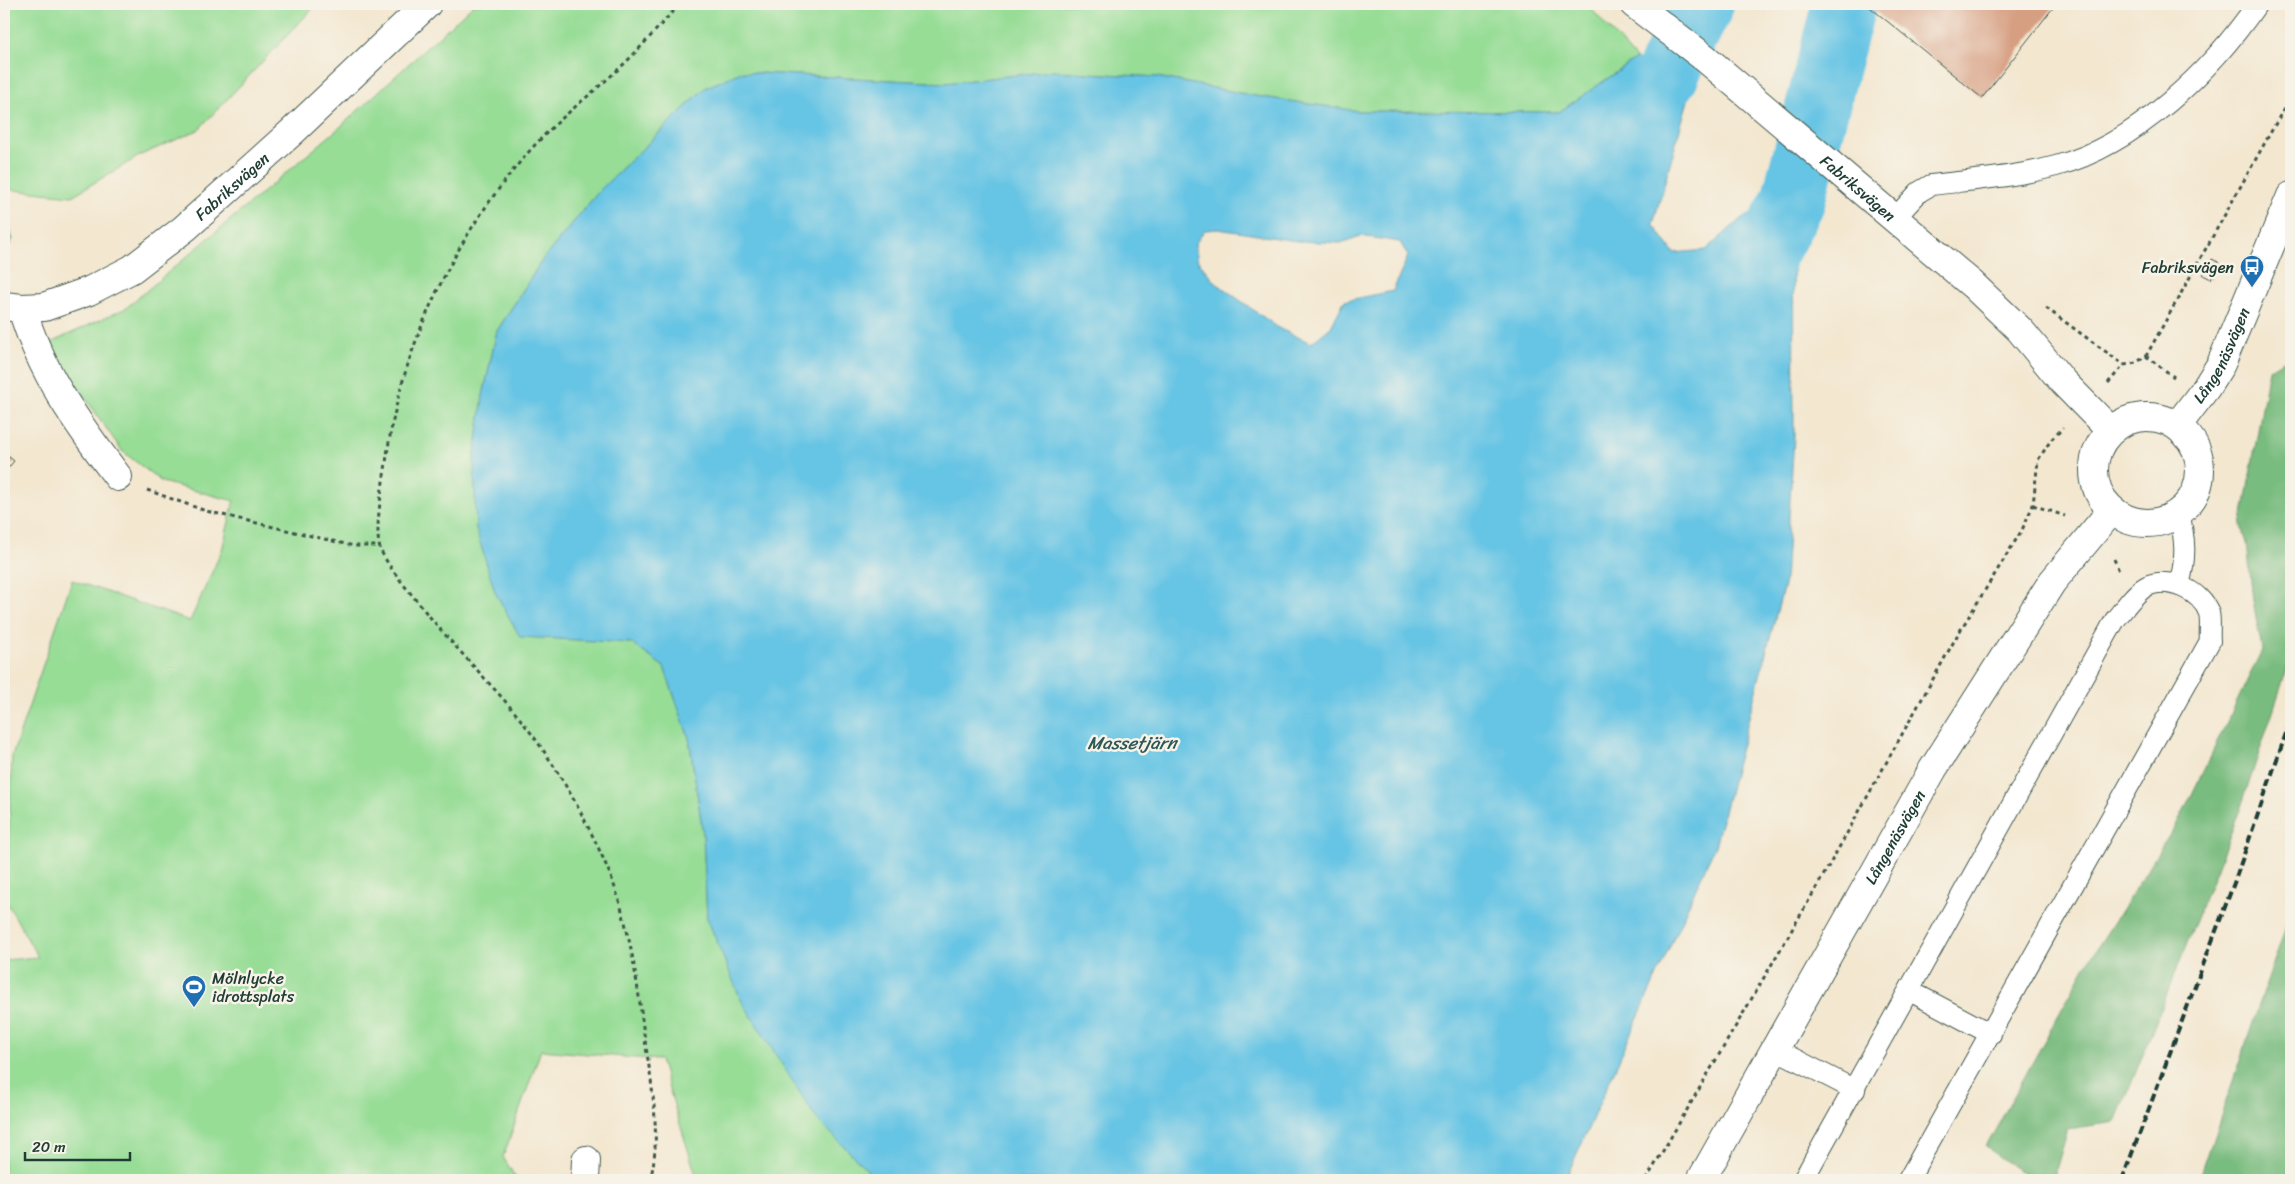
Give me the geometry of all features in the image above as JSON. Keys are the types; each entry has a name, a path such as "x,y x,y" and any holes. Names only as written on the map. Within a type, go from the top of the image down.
{"street":[{"name":"Fabriksvägen","path":"13,307 44,307 89,291 132,269 186,228 293,131 427,4"},
{"name":"Fabriksvägen","path":"1644,11 1705,58 1761,108 1895,218 2020,330 2063,382 2110,430"},
{"name":"Långenäsvägen","path":"2177,426 2206,388 2221,364 2291,196"},
{"path":"13,307 78,425 118,477"},
{"path":"2139,417 2163,419 2177,426 2187,435 2195,447 2199,461 2200,476 2193,496 2179,512 2166,519 2152,522 2138,522 2125,518 2112,510 2098,490 2094,467 2098,449 2110,430 2139,417"},
{"name":"Långenäsvägen","path":"1701,1180 1933,769 2052,582 2112,510"}],"lane":[{"path":"1895,218 1919,192 1931,185 2057,166 2120,140 2189,85 2240,29 2257,4"},
{"path":"2179,512 2184,538 2185,565 2180,585"},
{"path":"1803,1180 1855,1090 2115,620 2132,599 2148,586 2169,583 2180,585 2198,598 2209,613 2210,641 1908,1180"},
{"path":"1910,991 1991,1034"},
{"path":"1776,1049 1855,1090"}],"path":[{"path":"650,1180 657,1132 639,995 621,909 610,874 590,832 551,764 514,712 435,624 392,570 378,546 379,516 390,432 406,368 422,324 472,228 535,146 630,58 681,4"},
{"path":"1646,1180 1822,878 1958,634 2022,530 2032,505 2038,460 2051,440 2087,406 2124,365 2136,363 2146,356 2291,96"},
{"path":"118,477 137,487 206,511 354,546 378,546"}],"green space":[{"path":"4,4 317,4 198,130 141,155 72,196 4,189"},
{"path":"474,4 1355,4 1380,7 1413,4 1587,4 1636,59 1559,112 1358,111 1255,96 1157,77 1053,71 946,83 741,72 705,88 600,190 543,259 497,331 483,396 474,462 520,636 631,643 664,667 689,738 703,834 707,918 871,1176 877,1180 702,1180 695,1172 660,1060 541,1050 503,1157 517,1180 4,1180 4,960 38,957 6,901 12,756 72,580 190,621 222,550 234,501 162,482 122,451 48,344 126,308 339,128"},
{"path":"4,218 13,239 4,254"},
{"path":"2291,357 2291,641 2288,666 2240,810 2116,1122 2068,1129 2053,1180 2034,1177 2009,1164 1986,1147 2085,967 2181,817 2262,650 2253,601 2247,543 2241,526 2269,369"},
{"path":"2291,912 2291,1180 2199,1180"}],"water":[{"name":"Massetjärn","path":"1636,59 1666,76 1692,86 1653,224 1674,253 1706,250 1743,217 1793,201 1794,436 1785,581 1715,846 1565,1180 877,1180 816,1118 741,1000 707,918 703,834 689,738 664,667 631,643 520,637 495,592 476,529 474,462 483,396 497,331 543,259 600,190 705,88 741,72 946,83 1053,71 1157,77 1255,96 1358,111 1559,112","holes":["1218,229 1296,241 1341,243 1360,236 1400,242 1408,256 1393,291 1344,301 1331,327 1311,343 1280,329 1216,283 1198,261 1195,244 1205,230"]}],"building":[{"path":"1866,4 2056,4 1982,98"},
{"path":"2212,259 2218,262 2211,279 2203,275"},
{"path":"4,453 14,461 4,473"}],"waterway":[{"path":"1666,76 1702,4"},
{"path":"1752,279 1793,201 1844,4"}],"railway":[{"path":"2122,1180 2234,883 2291,719"}],"place":[{"name":"Fabriksvägen","path":"2252,288"},
{"name":"Mölnlycke idrottsplats","path":"194,1008"}]}
